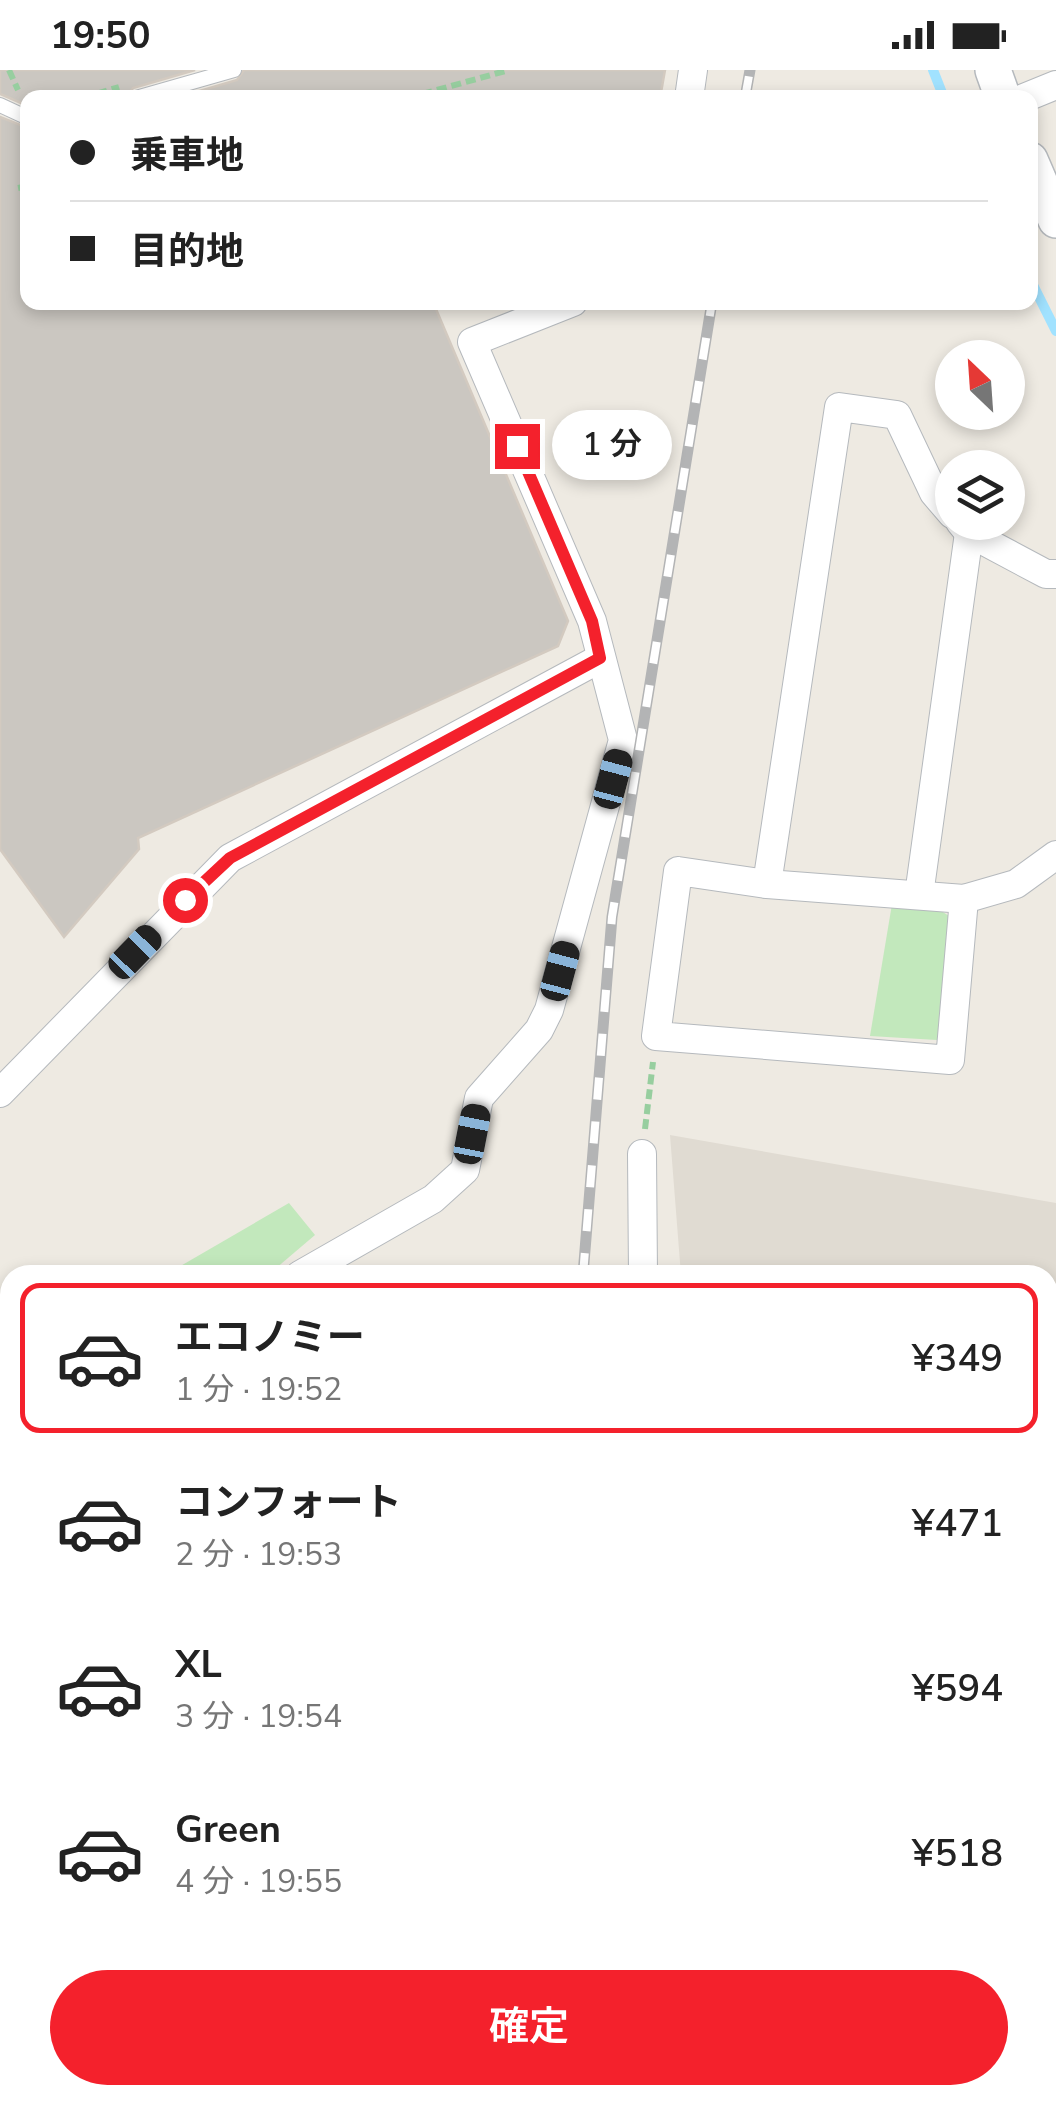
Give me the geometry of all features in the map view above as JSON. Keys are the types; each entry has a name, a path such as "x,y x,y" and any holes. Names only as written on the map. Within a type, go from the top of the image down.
{"street":[{"path":"1038,178 1056,220"},
{"path":"317,1265 433,1198 465,1170 479,1098 539,1030 549,1010 623,740 592,621 472,342 553,310"},
{"path":"767,884 839,407 896,415 935,494"},
{"path":"919,895 959,540"},
{"path":"989,540 1046,574 1056,574"},
{"path":"0,1093 230,858 600,658"},
{"path":"964,899 950,1060 656,1036 678,871 767,884 964,899 1016,884 1056,855"},
{"path":"642,1154 642,1265"}],"lane":[{"path":"164,90 234,70"}],"path":[{"path":"437,90 510,70"},
{"path":"642,1154 656,1036"}],"shaded area":[{"path":"670,1135 1056,1203 1056,1265 680,1265"}],"green space":[{"path":"892,904 938,909 949,916 942,1034 937,1040 870,1036"},
{"path":"289,1203 315,1235 280,1265 182,1265"}],"building":[{"path":"0,70 195,70 132,90 20,90 20,103 0,94"},
{"path":"244,70 665,70 661,90 203,90 237,80"},
{"path":"0,117 20,125 20,310 436,310 568,621 558,646 138,838 139,849 64,937 0,849"}],"waterway":[{"path":"933,70 941,90"},
{"path":"1038,295 1056,331"}],"railway":[{"path":"746,90 750,70"},
{"path":"584,1265 612,917 711,310"}],"route":[{"path":"185,900 230,858 600,658 592,621 517,446"}]}
